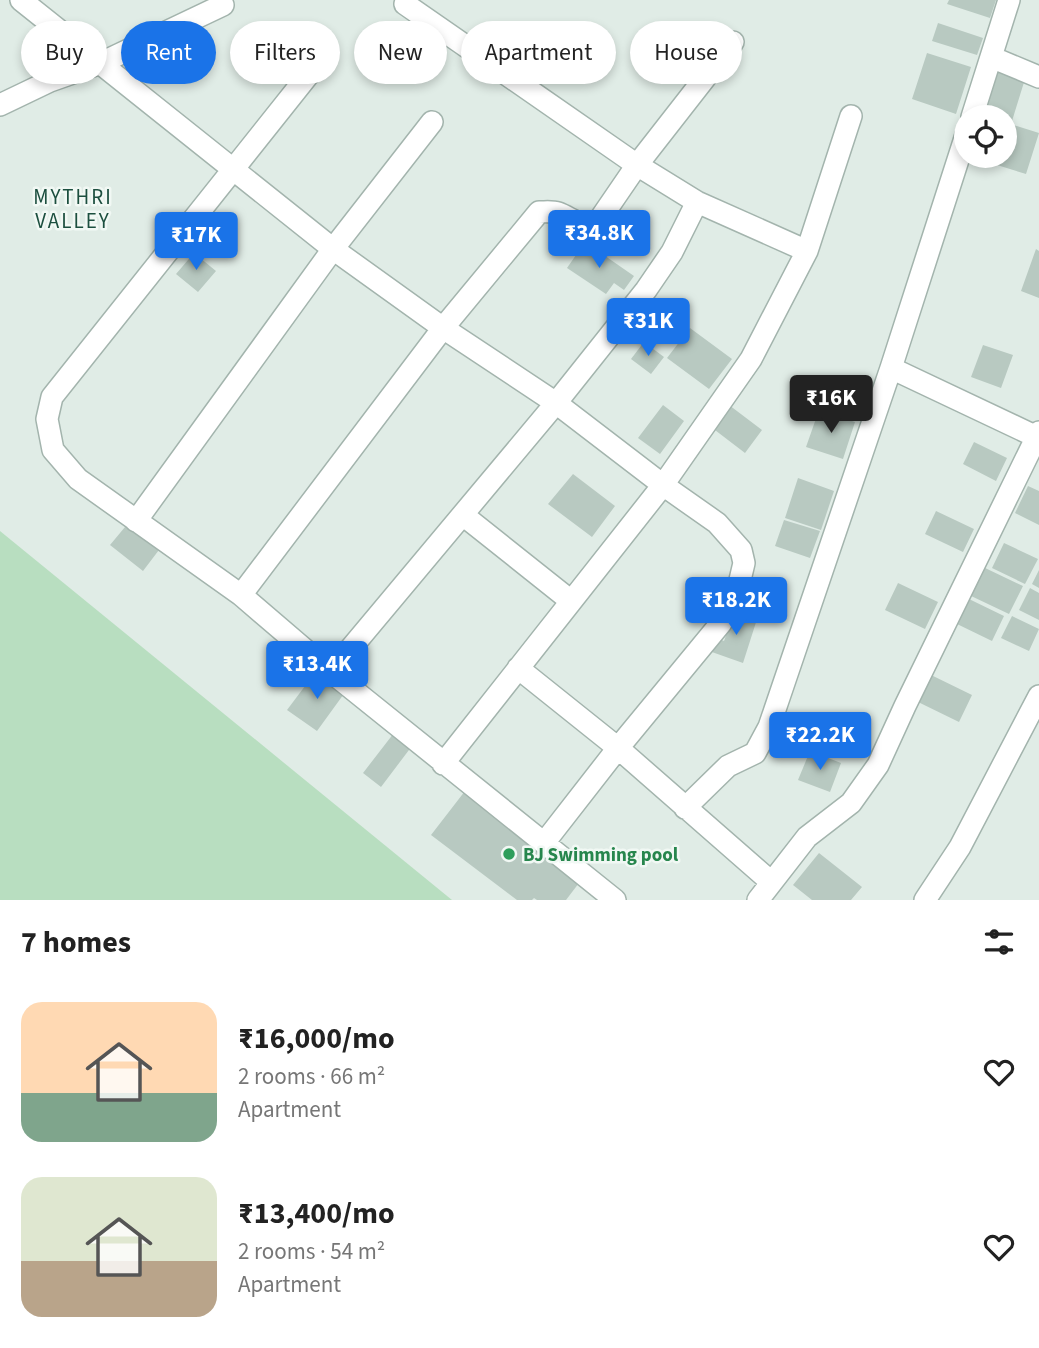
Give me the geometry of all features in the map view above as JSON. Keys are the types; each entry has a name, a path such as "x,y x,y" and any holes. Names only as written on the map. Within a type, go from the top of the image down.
{"street":[{"path":"21,0 48,21"},
{"path":"976,105 1009,0"},
{"path":"405,4 637,165 697,202 807,251"},
{"path":"107,60 223,5"},
{"path":"991,57 1039,76"},
{"path":"107,68 333,249 556,404 717,523 741,550 744,563 740,580 721,623 544,843"},
{"path":"0,105 44,84"},
{"path":"300,84 52,397 47,419 53,450 78,479 241,595 443,764 615,900"},
{"path":"241,595 443,328 539,212 555,212 581,224 592,225 605,213 637,165 700,84"},
{"path":"443,764 663,485 751,359 807,251 851,116"},
{"path":"136,521 333,249 432,122"},
{"path":"685,808 728,765 755,752 762,744 891,368 955,168"},
{"path":"331,672 556,404 646,290 672,252 697,202"},
{"path":"758,900 770,881 807,837 851,803 878,765 1038,436 891,368"},
{"path":"463,515 571,601"},
{"path":"518,668 618,748 770,881"},
{"path":"925,900 960,847 1036,709"}],"green space":[{"path":"0,531 452,900 0,900"}],"building":[{"path":"949,0 996,0 990,18 947,4"},
{"path":"938,23 983,38 977,55 932,41"},
{"path":"927,53 971,67 959,105 954,105 954,113 912,99"},
{"path":"996,69 1025,79 1017,105 984,105"},
{"path":"1017,126 1039,133 1026,174 1007,168 1017,168"},
{"path":"585,242 634,276 624,290 614,283 606,294 567,268"},
{"path":"1036,249 1039,251 1039,298 1021,291"},
{"path":"194,253 216,271 198,292 176,274"},
{"path":"690,328 732,359 709,389 667,358"},
{"path":"644,342 664,357 651,374 631,359"},
{"path":"983,345 1013,355 1001,388 971,377"},
{"path":"663,405 684,421 660,454 638,438"},
{"path":"729,405 762,430 745,453 711,427"},
{"path":"819,410 855,422 843,459 806,447"},
{"path":"974,442 1007,458 996,481 963,464"},
{"path":"573,474 615,506 592,537 548,504"},
{"path":"798,478 834,491 821,530 785,518"},
{"path":"1028,486 1039,491 1039,525 1015,513"},
{"path":"936,511 974,529 963,552 925,534"},
{"path":"784,520 820,531 810,558 775,546"},
{"path":"130,521 162,546 143,571 110,545"},
{"path":"1004,543 1038,559 1025,584 992,568"},
{"path":"983,567 1023,586 1009,614 969,595"},
{"path":"1039,570 1039,588 1032,584"},
{"path":"898,583 938,602 925,629 885,610"},
{"path":"1030,588 1039,593 1039,620 1019,610"},
{"path":"969,599 1004,616 992,641 957,624"},
{"path":"736,608 758,616 743,663 709,651 714,637 724,641"},
{"path":"1012,616 1039,629 1029,651 1001,638"},
{"path":"317,670 346,691 317,731 287,710"},
{"path":"929,674 972,695 959,722 916,701"},
{"path":"397,729 415,742 381,787 363,773"},
{"path":"810,751 841,763 830,792 798,780"},
{"path":"465,791 582,879 566,900 517,900 431,835"},
{"path":"819,853 862,887 851,900 812,900 793,885"}],"place":[{"name":"BJ Swimming pool","path":"509,854"}],"district":[{"name":"MYTHRI VALLEY","path":"73,209"}]}
